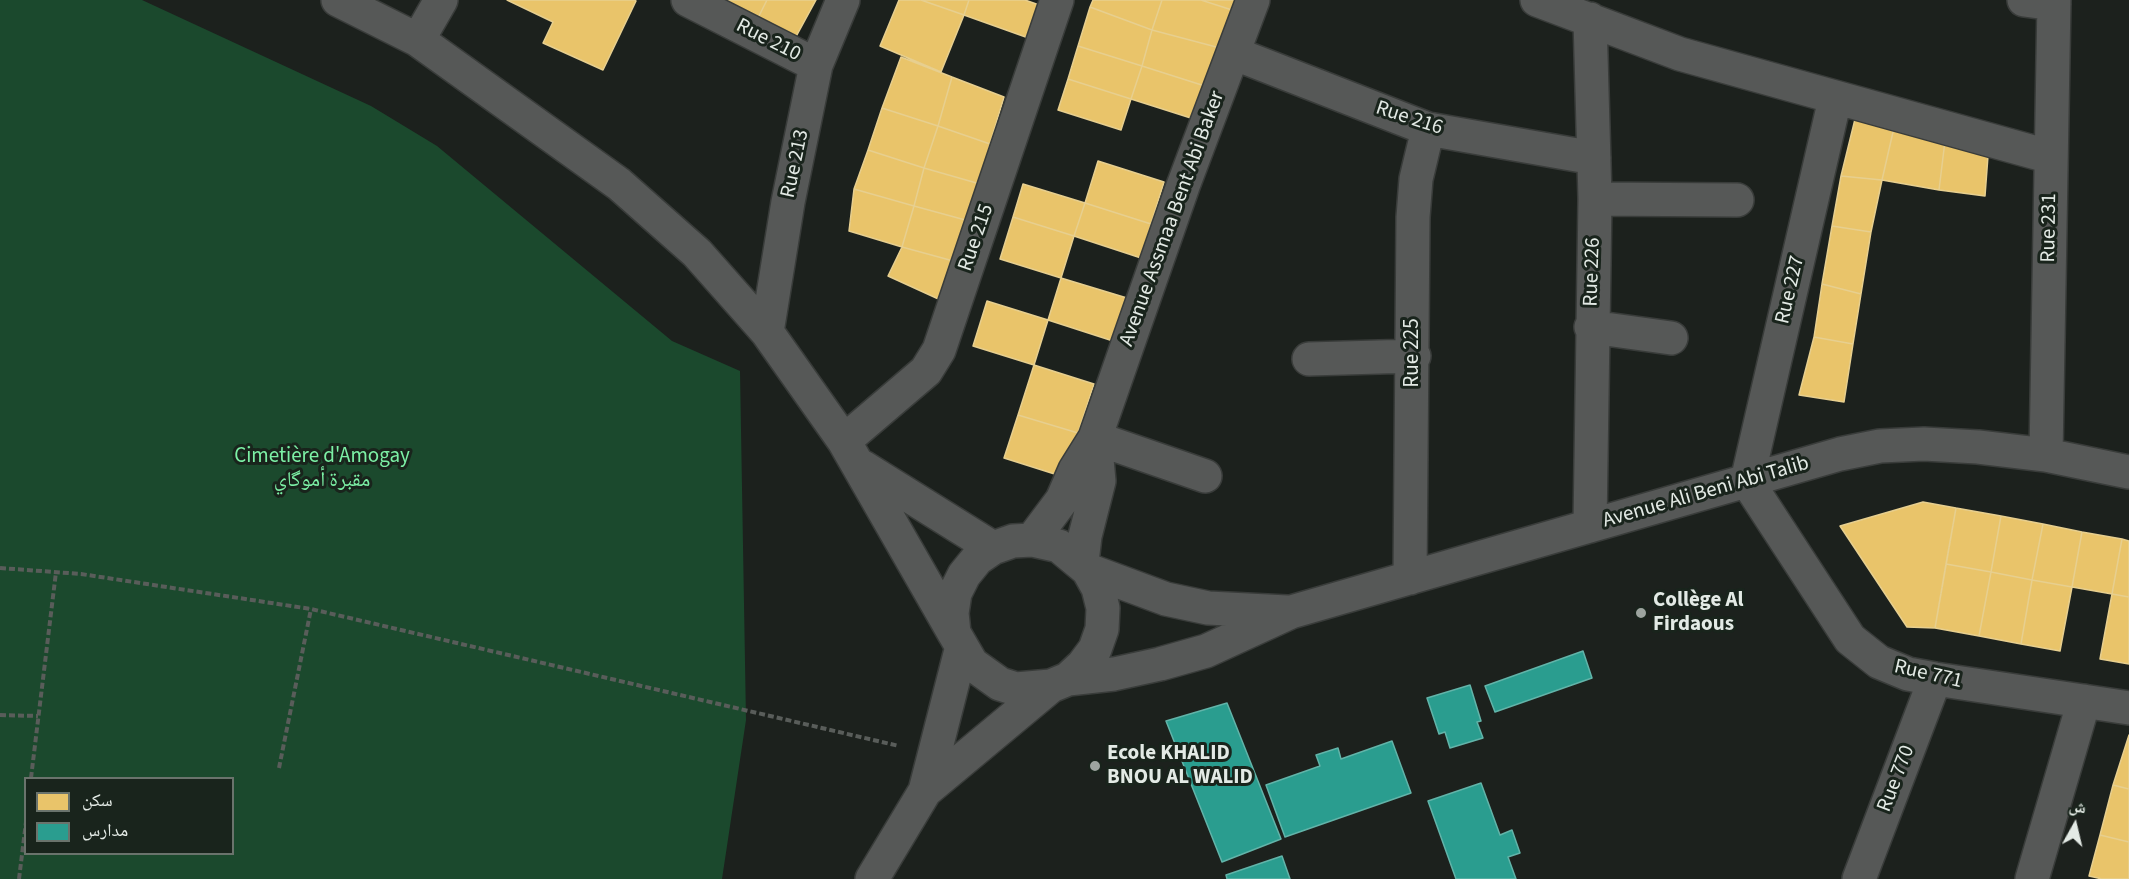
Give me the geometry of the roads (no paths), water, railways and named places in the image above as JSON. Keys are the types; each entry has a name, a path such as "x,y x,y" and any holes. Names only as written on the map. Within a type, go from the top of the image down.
{"street":[{"path":"338,0 418,40 619,184 698,253 767,332 851,453 958,642 978,670 1000,684 1016,689 1059,682"},
{"path":"418,40 441,0"},
{"name":"Rue 210","path":"688,0 816,65"},
{"name":"Rue 213","path":"767,332 788,202 816,65 843,0"},
{"name":"Rue 215","path":"851,453 926,370 939,350 1058,0"},
{"name":"Avenue Assmaa Bent Abi Baker","path":"1032,540 1062,500 1075,470 1095,438 1253,0"},
{"path":"1537,0 1590,18 1680,54 1835,99 2051,157"},
{"name":"Rue 231","path":"2044,1 2051,157 2046,455"},
{"name":"Rue 226","path":"1590,18 1595,199 1591,327 1590,526"},
{"name":"Rue 216","path":"1233,53 1428,129 1594,158"},
{"name":"Rue 227","path":"1747,482 1835,99"},
{"name":"Rue 225","path":"1410,578 1414,356 1413,217 1416,179 1428,129"},
{"path":"1595,199 1737,200"},
{"path":"1591,327 1671,339"},
{"path":"1309,358 1414,356"},
{"path":"1095,438 1205,476"},
{"name":"Avenue Assmaa Bent Abi Baker","path":"1085,566 1085,536 1099,481 1095,438"},
{"name":"Avenue Ali Beni Abi Talib","path":"1059,682 1161,664 1216,646 1291,612 1840,454 1880,447 1924,444 1978,447 2046,455 2129,472"},
{"path":"851,453 993,548"},
{"name":"Rue 771","path":"1747,482 1850,639 1879,662 1908,674 1935,679 2129,708"},
{"path":"872,879 925,791 958,642 952,613 956,593 964,574 977,559 993,548 1013,541 1032,540 1059,546 1085,566 1098,588 1103,608 1102,629 1095,649 1083,665 925,791"},
{"name":"Avenue Ali Beni Abi Talib","path":"1085,566 1166,599 1218,609 1291,612"},
{"name":"Rue 770","path":"1858,879 1935,679"},
{"path":"2032,879 2084,701"}],"place":[{"name":"Collège Al Firdaous","path":"1641,613"},
{"name":"Ecole KHALID BNOU AL WALID","path":"1095,766"}],"park label":[{"name":"Cimetière d'Amogay مقبرة أموگاي","path":"322,469"}]}
